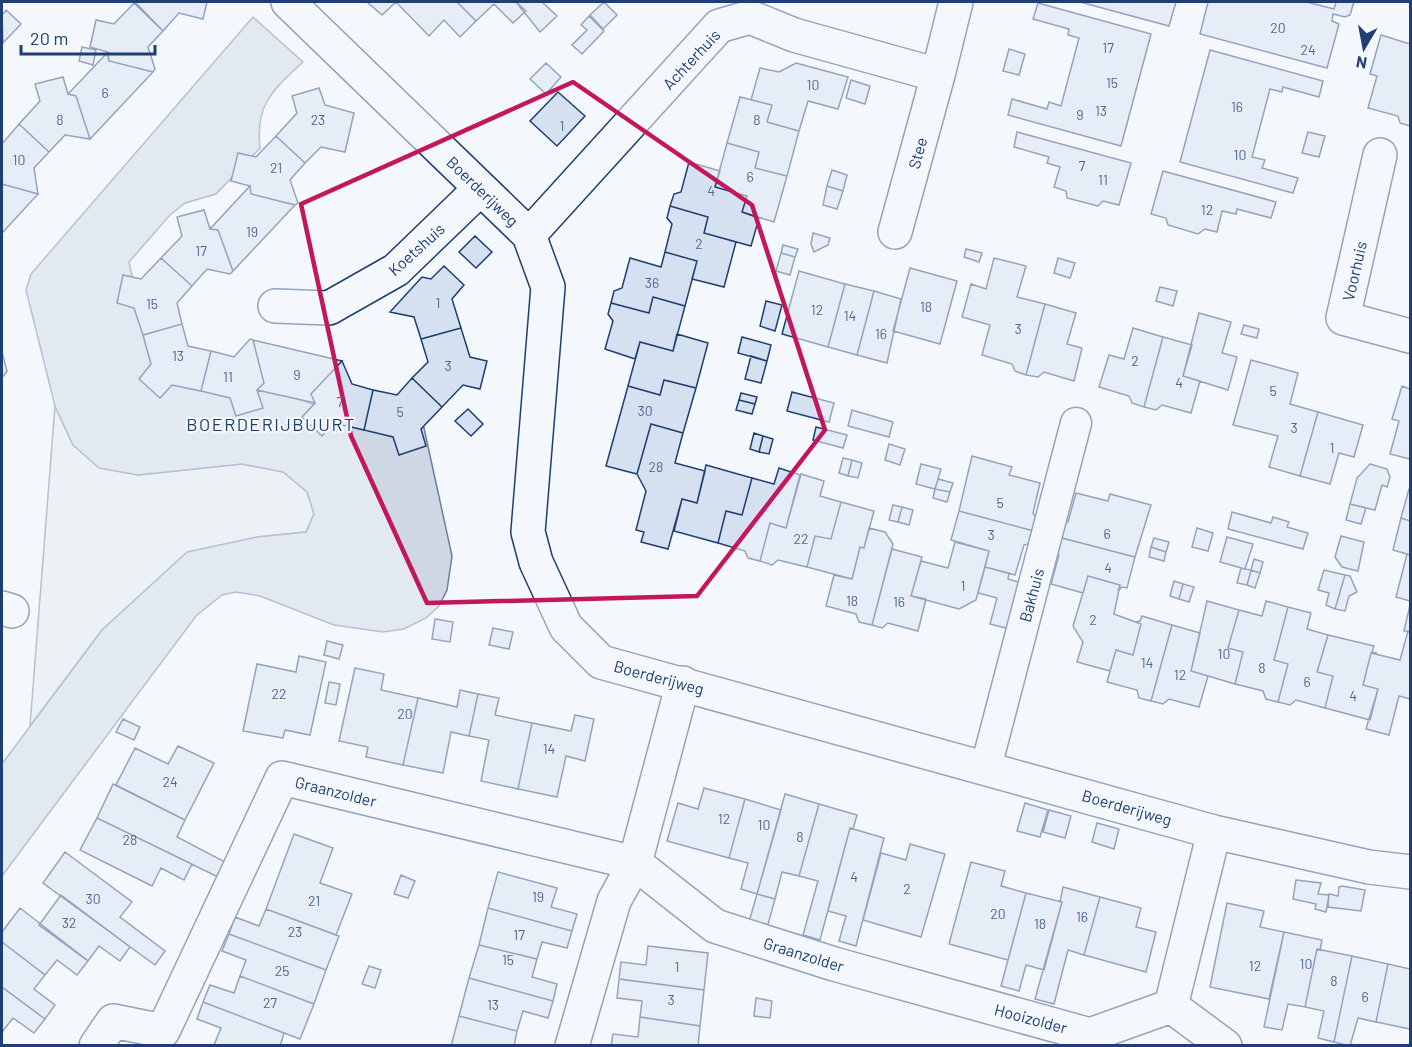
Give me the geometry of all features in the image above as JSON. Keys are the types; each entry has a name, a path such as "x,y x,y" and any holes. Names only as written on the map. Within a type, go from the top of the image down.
{"street":[{"name":"Boerderijweg","path":"288,2 530,236 548,287 528,532 536,562 566,627 601,662 1214,832 1369,867 1410,872"},
{"path":"938,75 956,2"},
{"name":"Achterhuis","path":"530,236 719,26 750,17 794,35 938,75"},
{"name":"Stee","path":"896,232 938,75"},
{"name":"Voorhuis","path":"1380,155 1343,318 1410,336"},
{"name":"Koetshuis","path":"275,306 329,308 396,270 480,189"},
{"name":"Bakhuis","path":"986,767 1076,423"},
{"path":"572,1046 614,901 635,863 683,683"},
{"name":"Graanzolder","path":"96,1046 113,1021 163,1031 282,778 635,863 715,926 923,988"},
{"path":"1214,832 1171,1006 1225,1046"},
{"name":"Hooizolder","path":"923,988 1090,1035 1171,1006"}],"highlighted area":[{"path":"573,82 752,205 825,430 697,596 427,603 351,436 301,204"}],"shaded area":[{"path":"253,17 303,62 275,90 263,109 259,133 260,148 216,194 185,203 169,216 129,262 150,359 246,381 399,434 422,419 452,556 447,590 439,606 426,618 404,629 383,632 334,625 260,596 236,592 222,595 196,616 2,876 2,764 102,630 187,552 257,537 306,532 314,514 307,492 283,472 242,464 138,475 99,468 73,445 55,406 26,290 31,274"},
{"path":"55,406 73,445 138,475 242,464 284,472 307,492 314,514 306,532 257,537 187,553 102,630 30,726"}],"building":[{"path":"135,2 207,2 203,19 179,13 163,31"},
{"path":"367,2 396,2 382,15"},
{"path":"396,2 457,2 476,21 460,37 444,20 429,36"},
{"path":"457,2 516,2 526,11 513,23 494,4 476,21"},
{"path":"516,2 542,2 557,16 540,32"},
{"path":"604,2 617,15 603,29 590,15"},
{"path":"1080,2 1176,2 1169,26"},
{"path":"1208,2 1307,2 1334,9 1336,2 1354,2 1350,15 1345,17 1333,14 1332,21 1339,24 1327,68 1200,34"},
{"path":"134,3 163,31 148,47 155,69 153,72 109,61 108,52 90,47 96,20 114,24"},
{"path":"1038,3 1151,34 1121,146 1008,115 1012,99 1047,109 1049,102 1061,106 1079,38 1068,35 1069,29 1033,19"},
{"path":"6,10 21,24 3,43 2,15"},
{"path":"589,16 604,31 582,54 572,45 587,30 581,25"},
{"path":"1381,35 1410,44 1410,126 1400,123 1398,116 1368,108 1377,76 1370,74"},
{"path":"82,47 96,50 93,65 79,61"},
{"path":"1009,49 1025,54 1019,75 1003,71"},
{"path":"1210,50 1323,81 1319,97 1283,87 1282,92 1270,89 1252,157 1265,160 1262,168 1298,178 1293,193 1180,162"},
{"path":"107,53 109,61 153,72 90,139 76,96 68,94"},
{"path":"546,63 561,77 546,94 530,79"},
{"path":"796,63 848,77 838,109 808,101 799,131 767,122 772,105 751,100 760,68 779,72"},
{"path":"63,77 68,94 76,96 90,139 65,135 49,152 19,124 40,101 35,84"},
{"path":"851,80 870,86 865,104 846,98"},
{"path":"319,88 325,105 354,113 345,152 321,147 305,163 276,136 297,113 292,96"},
{"path":"558,92 585,116 557,146 530,121"},
{"path":"740,97 772,105 767,122 799,131 787,176 755,168 759,152 727,143"},
{"path":"19,124 49,152 34,168 38,194 2,184 2,144"},
{"path":"1017,132 1131,163 1119,205 1103,201 1098,206 1067,198 1066,191 1054,187 1060,167 1047,163 1049,157 1014,147"},
{"path":"1308,132 1325,136 1319,157 1302,153"},
{"path":"276,136 305,163 290,180 298,203 295,205 251,194 250,186 231,181 238,153 256,157"},
{"path":"727,143 759,152 755,168 787,176 774,222 742,212 747,196 715,187"},
{"path":"689,162 720,171 715,187 747,196 742,212 759,218 751,246 704,233 708,217 670,206 674,194 681,192"},
{"path":"832,170 847,175 843,191 827,186"},
{"path":"1163,171 1276,202 1271,218 1237,209 1236,214 1222,211 1217,232 1205,229 1198,234 1168,225 1166,218 1151,214"},
{"path":"2,184 38,194 2,233"},
{"path":"250,186 251,194 295,205 233,271 218,230 210,229"},
{"path":"827,186 843,191 837,209 823,205"},
{"path":"670,206 708,217 704,233 736,242 724,287 692,279 697,261 665,252 672,224 667,218"},
{"path":"204,210 210,229 218,230 233,271 230,274 207,269 192,286 161,258 182,236 177,217"},
{"path":"813,233 830,238 828,245 814,252 811,244"},
{"path":"475,236 492,252 476,268 459,252"},
{"path":"783,245 798,249 795,257 781,253"},
{"path":"966,249 982,253 979,262 964,257"},
{"path":"665,252 697,261 685,306 653,297 649,313 611,303 614,291 622,288 630,258 661,267"},
{"path":"781,253 795,257 790,275 776,271"},
{"path":"161,258 192,286 177,303 182,324 143,335 134,308 117,303 123,275 141,279"},
{"path":"994,258 1026,266 1017,297 1045,304 1026,375 1015,371 1012,364 982,355 990,325 962,317 971,284 986,289"},
{"path":"1058,258 1075,263 1070,278 1054,273"},
{"path":"444,266 464,285 452,299 461,328 421,339 414,317 390,312 422,277 431,279"},
{"path":"910,268 957,281 940,344 893,331"},
{"path":"799,271 845,284 828,347 782,334"},
{"path":"845,284 874,291 857,355 828,347"},
{"path":"1160,287 1177,291 1173,306 1156,301"},
{"path":"874,291 901,299 887,363 857,355"},
{"path":"653,297 685,306 673,351 640,342 635,359 605,349 613,321 608,314 611,303 649,313"},
{"path":"766,301 782,305 775,331 760,326"},
{"path":"1045,304 1076,313 1067,344 1082,348 1074,381 1044,372 1038,377 1026,375"},
{"path":"1199,313 1231,322 1222,353 1237,357 1228,390 1183,376"},
{"path":"182,324 188,346 211,351 201,391 172,385 160,398 139,379 151,364 143,335"},
{"path":"1244,325 1259,329 1257,338 1241,334"},
{"path":"461,328 470,357 487,361 480,389 463,385 442,407 412,378 428,362 421,339"},
{"path":"1133,328 1163,337 1144,407 1132,403 1129,396 1099,387 1109,355 1124,359"},
{"path":"677,334 708,343 696,388 664,380 660,395 628,386 640,342 673,351"},
{"path":"742,337 771,345 767,361 738,353"},
{"path":"1163,337 1192,345 1183,376 1200,381 1191,413 1162,405 1156,410 1144,407"},
{"path":"250,339 253,340 264,383 257,390 263,408 236,416 230,398 201,391 211,351 234,357"},
{"path":"253,340 342,361 311,394 315,403 257,390 264,383"},
{"path":"2,352 7,371 2,378"},
{"path":"751,356 767,361 761,383 745,379"},
{"path":"1251,360 1298,373 1290,404 1318,412 1300,476 1269,467 1278,436 1233,425"},
{"path":"342,361 352,384 373,390 364,430 334,423 322,436 302,417 315,403 311,394"},
{"path":"412,378 442,407 421,429 426,446 399,455 393,437 364,430 373,390 397,395"},
{"path":"664,380 696,388 683,433 651,424 637,474 606,466 628,386 660,395"},
{"path":"1402,386 1410,389 1410,459 1390,454 1399,421 1392,419"},
{"path":"792,392 834,403 829,422 787,411"},
{"path":"741,393 757,397 755,404 739,400"},
{"path":"739,400 755,404 752,414 736,410"},
{"path":"468,409 483,424 471,436 455,421"},
{"path":"852,410 893,422 889,437 848,426"},
{"path":"1318,412 1363,425 1354,457 1339,453 1330,484 1300,476"},
{"path":"651,424 683,433 675,463 705,471 697,503 682,499 668,549 641,542 644,532 636,530 646,491 637,474"},
{"path":"816,427 847,435 843,448 813,440"},
{"path":"754,433 763,436 759,452 750,449"},
{"path":"763,436 773,439 769,454 759,452"},
{"path":"889,444 905,449 900,465 885,460"},
{"path":"972,456 1012,467 1009,475 1040,483 1033,513 1037,519 1034,531 959,511"},
{"path":"843,458 852,460 848,476 839,473"},
{"path":"852,460 862,463 858,478 848,476"},
{"path":"921,464 941,469 935,489 916,484"},
{"path":"1370,464 1387,469 1390,477 1387,487 1382,485 1375,510 1350,504 1357,478"},
{"path":"706,465 752,478 742,515 726,511 718,543 674,531 682,499 697,503"},
{"path":"779,468 800,475 786,528 770,523 760,561 748,558 745,551 718,543 726,511 742,515 752,478 774,484"},
{"path":"801,474 824,481 820,496 841,502 831,539 815,536 807,567 778,560 772,565 760,561 770,523 786,528"},
{"path":"938,479 953,483 950,492 935,489"},
{"path":"935,489 950,492 947,502 933,498"},
{"path":"1410,489 1410,521 1401,518"},
{"path":"1076,493 1108,501 1110,494 1151,505 1135,557 1058,537 1061,525 1068,522"},
{"path":"841,502 874,511 864,548 860,547 852,579 807,567 815,536 831,539"},
{"path":"1350,504 1366,508 1361,524 1346,520"},
{"path":"893,505 902,507 898,522 889,520"},
{"path":"902,507 913,510 909,525 898,522"},
{"path":"959,511 1034,531 1031,543 1024,545 1015,575 985,567 989,551 951,540"},
{"path":"1232,512 1271,523 1273,517 1289,522 1287,527 1308,533 1303,549 1228,529"},
{"path":"1401,518 1410,521 1410,555 1393,550"},
{"path":"869,528 885,532 893,544 872,625 859,622 856,614 826,606 834,575 852,579 860,547 864,548"},
{"path":"1197,528 1213,533 1208,551 1192,547"},
{"path":"1341,536 1364,542 1358,571 1342,567 1335,557"},
{"path":"1058,537 1135,557 1127,588 1122,587 1118,591 1120,585 1088,576 1083,593 1051,584 1059,555 1055,549"},
{"path":"1227,537 1253,544 1245,569 1220,562"},
{"path":"1154,538 1169,542 1166,552 1151,547"},
{"path":"955,542 989,551 976,600 959,609 911,596 921,561 948,568"},
{"path":"1151,547 1166,552 1164,561 1149,557"},
{"path":"892,549 922,557 911,596 926,599 918,631 888,623 882,628 872,625"},
{"path":"1407,554 1410,555 1410,601 1396,597"},
{"path":"1254,559 1263,562 1260,573 1251,570"},
{"path":"985,567 1009,573 1008,579 1022,583 1010,629 990,624 997,598 978,593"},
{"path":"1241,568 1251,570 1247,585 1237,583"},
{"path":"1251,570 1260,573 1255,588 1247,585"},
{"path":"1324,570 1345,575 1335,609 1326,605 1329,593 1318,590"},
{"path":"1345,575 1350,576 1357,592 1349,596 1345,611 1335,609"},
{"path":"1088,576 1120,585 1114,614 1141,624 1133,655 1116,650 1110,671 1077,662 1083,642 1073,626"},
{"path":"1174,581 1183,584 1179,599 1170,596"},
{"path":"1183,584 1194,587 1189,602 1179,599"},
{"path":"1207,601 1239,610 1228,648 1243,652 1235,684 1191,671"},
{"path":"1266,601 1288,607 1274,660 1288,664 1278,702 1266,699 1263,691 1235,684 1243,652 1228,648 1239,610 1262,616"},
{"path":"1410,605 1410,632 1404,631"},
{"path":"1288,607 1311,613 1307,629 1328,635 1317,672 1333,676 1325,708 1296,700 1290,705 1278,702 1288,664 1274,660"},
{"path":"1142,616 1172,625 1151,701 1139,698 1137,690 1107,682 1116,650 1133,655 1141,624 1136,622 1140,621"},
{"path":"435,619 453,622 450,642 432,639"},
{"path":"1172,625 1200,633 1191,671 1208,676 1199,707 1169,699 1163,704 1151,701"},
{"path":"493,628 513,632 509,649 489,645"},
{"path":"1408,631 1410,632 1410,699 1399,696 1389,735 1366,729 1378,689 1363,685 1371,653 1400,660"},
{"path":"1328,635 1374,646 1372,652 1377,653 1371,653 1363,685 1378,689 1370,720 1325,708 1333,676 1317,672"},
{"path":"327,641 343,645 339,659 324,655"},
{"path":"299,656 326,662 310,735 285,730 283,738 243,731 257,664 296,672"},
{"path":"355,668 384,674 381,690 418,698 403,765 366,757 368,747 339,741"},
{"path":"329,682 340,684 336,705 325,703"},
{"path":"460,690 478,694 469,736 451,732 443,773 403,765 418,698 457,707"},
{"path":"478,694 499,698 495,715 532,723 518,789 481,781 489,740 469,736"},
{"path":"575,715 594,719 585,761 566,756 557,797 518,789 532,723 571,731"},
{"path":"123,719 140,727 134,740 116,732"},
{"path":"178,746 214,763 185,820 116,785 135,748 168,764"},
{"path":"113,784 185,820 177,837 227,863 220,878 97,818"},
{"path":"704,788 745,799 729,858 667,841 678,803 698,809"},
{"path":"785,794 819,804 799,876 782,872 775,899 757,894"},
{"path":"745,799 781,810 757,894 741,889 748,863 729,858"},
{"path":"1025,803 1048,810 1040,837 1017,831"},
{"path":"819,804 857,815 853,829 850,828 820,940 803,935 818,881 799,876"},
{"path":"1049,810 1071,816 1065,838 1043,832"},
{"path":"97,818 192,864 184,880 161,868 152,886 80,850"},
{"path":"1097,823 1119,829 1114,849 1092,842"},
{"path":"850,828 884,838 856,946 839,941 846,916 828,911"},
{"path":"294,834 333,848 320,883 352,894 336,935 266,909"},
{"path":"910,844 945,854 921,937 863,920 881,853 906,860"},
{"path":"65,852 132,902 120,917 165,951 155,965 43,883"},
{"path":"971,862 1005,871 1001,886 1026,893 1008,960 949,944"},
{"path":"498,872 557,888 551,907 577,914 572,931 488,908"},
{"path":"401,875 415,881 408,898 394,894"},
{"path":"1296,880 1321,883 1318,894 1329,895 1326,912 1315,909 1316,904 1293,899"},
{"path":"1063,887 1100,897 1084,955 1068,950 1054,1004 1035,999 1062,902 1060,902"},
{"path":"1339,887 1365,890 1361,911 1328,907 1329,894 1338,896"},
{"path":"1026,893 1062,902 1044,970 1026,965 1019,991 1001,986"},
{"path":"757,894 775,899 767,928 749,922"},
{"path":"61,895 130,947 120,961 99,946 88,961 39,925"},
{"path":"1100,897 1141,908 1136,927 1156,932 1146,972 1084,955"},
{"path":"1227,903 1264,911 1260,927 1284,932 1269,999 1210,987"},
{"path":"20,908 88,961 77,975 57,960 45,975 2,942 2,932"},
{"path":"488,908 572,931 567,948 542,942 537,959 479,945"},
{"path":"266,909 339,936 326,970 229,934 235,917 259,926"},
{"path":"1284,932 1322,940 1320,950 1317,949 1305,1007 1288,1004 1282,1030 1264,1027"},
{"path":"229,934 326,970 314,1004 240,976 246,960 222,951"},
{"path":"2,942 45,975 34,989 55,1005 45,1019 2,987"},
{"path":"479,945 537,959 532,977 557,984 553,1001 469,978"},
{"path":"648,946 708,953 704,990 619,979 621,962 646,965"},
{"path":"1317,949 1352,956 1334,1042 1318,1038 1324,1011 1305,1007"},
{"path":"1352,956 1388,964 1376,1022 1358,1018 1350,1046 1334,1042"},
{"path":"1388,964 1410,969 1410,1029 1376,1022"},
{"path":"369,966 381,970 375,988 362,984"},
{"path":"240,976 314,1004 300,1039 203,1002 210,985 234,993"},
{"path":"469,978 553,1001 548,1018 523,1011 517,1031 459,1016"},
{"path":"619,979 704,990 700,1026 640,1017 642,1001 617,998"},
{"path":"2,987 45,1019 34,1033 13,1018 2,1032"},
{"path":"756,998 772,1001 770,1018 754,1016"},
{"path":"203,1002 284,1033 280,1046 214,1045 221,1028 197,1019"},
{"path":"459,1016 517,1031 514,1046 451,1046"},
{"path":"640,1017 700,1026 698,1046 611,1046 613,1034 638,1037"}],"district":[{"name":"BOERDERIJBUURT","path":"271,424"}]}
